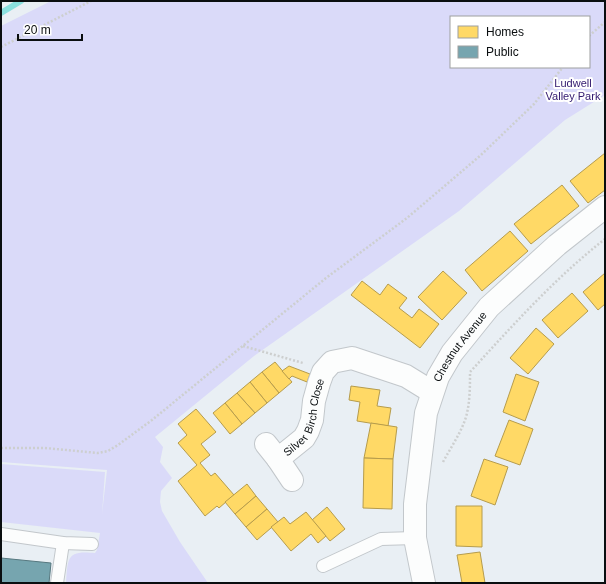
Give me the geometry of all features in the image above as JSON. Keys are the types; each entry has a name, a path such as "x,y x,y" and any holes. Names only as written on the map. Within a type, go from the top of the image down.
{"street":[{"name":"Chestnut Avenue","path":"424,583 415,538 415,504 426,413 438,378 452,353 489,307 557,245 605,207"},
{"path":"332,362 339,359 352,358 406,376 432,392"},
{"name":"Silver Birch Close","path":"292,480 272,451 304,438 312,420 314,401 319,383 324,372 332,362"}],"lane":[{"path":"1,534 63,543 92,544"},
{"path":"323,566 381,539 415,538"},
{"path":"57,583 63,543"}],"path":[{"path":"1,47 91,1"},
{"path":"590,35 605,22"},
{"path":"1,448 45,448 98,453 108,451 118,445 152,420 326,278 408,218 475,160 534,104 562,68"},
{"path":"441,464 460,432 466,415 470,389 470,372 556,280 605,238"},
{"path":"243,346 316,367 332,362"}],"green space":[{"name":"Ludwell Valley Park","path":"51,1 605,1 605,95 565,120 459,211 254,356 155,437 163,447 160,462 172,478 161,491 160,502 162,511 180,542 208,583 66,583 67,567 70,558 79,553 95,553 97,550 100,533 1,522 1,464 105,472 102,514 107,470 1,462 1,26"}],"building: Homes":[{"path":"605,153 605,190 588,203 570,181"},
{"path":"562,185 579,206 531,244 514,224"},
{"path":"510,231 528,251 482,291 465,270"},
{"path":"443,271 467,293 442,320 418,297"},
{"path":"605,273 605,304 598,310 583,292"},
{"path":"362,281 380,295 388,284 407,298 399,308 412,318 419,309 439,324 420,348 351,295"},
{"path":"572,293 588,311 558,338 542,320"},
{"path":"536,328 554,344 528,374 510,358"},
{"path":"275,362 292,382 279,393 262,372"},
{"path":"289,366 310,374 307,382 292,376 289,379 282,371"},
{"path":"262,372 279,393 267,403 250,382"},
{"path":"516,374 539,382 525,421 503,412"},
{"path":"250,382 267,403 255,413 237,393"},
{"path":"351,386 380,390 377,406 391,408 388,426 357,421 360,402 349,400"},
{"path":"237,393 255,413 242,424 225,403"},
{"path":"225,403 242,424 230,434 213,413"},
{"path":"196,409 216,432 201,444 210,455 200,463 211,476 215,473 234,495 219,508 217,506 205,516 178,481 197,465 178,443 187,435 178,424"},
{"path":"509,420 533,429 520,465 495,456"},
{"path":"371,423 397,427 393,459 364,458"},
{"path":"364,458 393,459 392,509 363,508"},
{"path":"484,459 508,467 495,505 471,496"},
{"path":"247,484 256,496 235,514 225,502"},
{"path":"256,496 267,509 246,527 235,514"},
{"path":"456,506 482,506 482,547 456,546"},
{"path":"327,507 345,529 330,541 312,520"},
{"path":"267,509 278,522 257,540 246,527"},
{"path":"306,512 326,536 318,543 311,534 291,551 271,527 284,517 290,524"},
{"path":"480,552 485,583 462,583 457,555"}],"building: Public":[{"path":"1,558 51,563 49,583 1,583"}],"waterway":[{"path":"1,13 21,1"}]}
